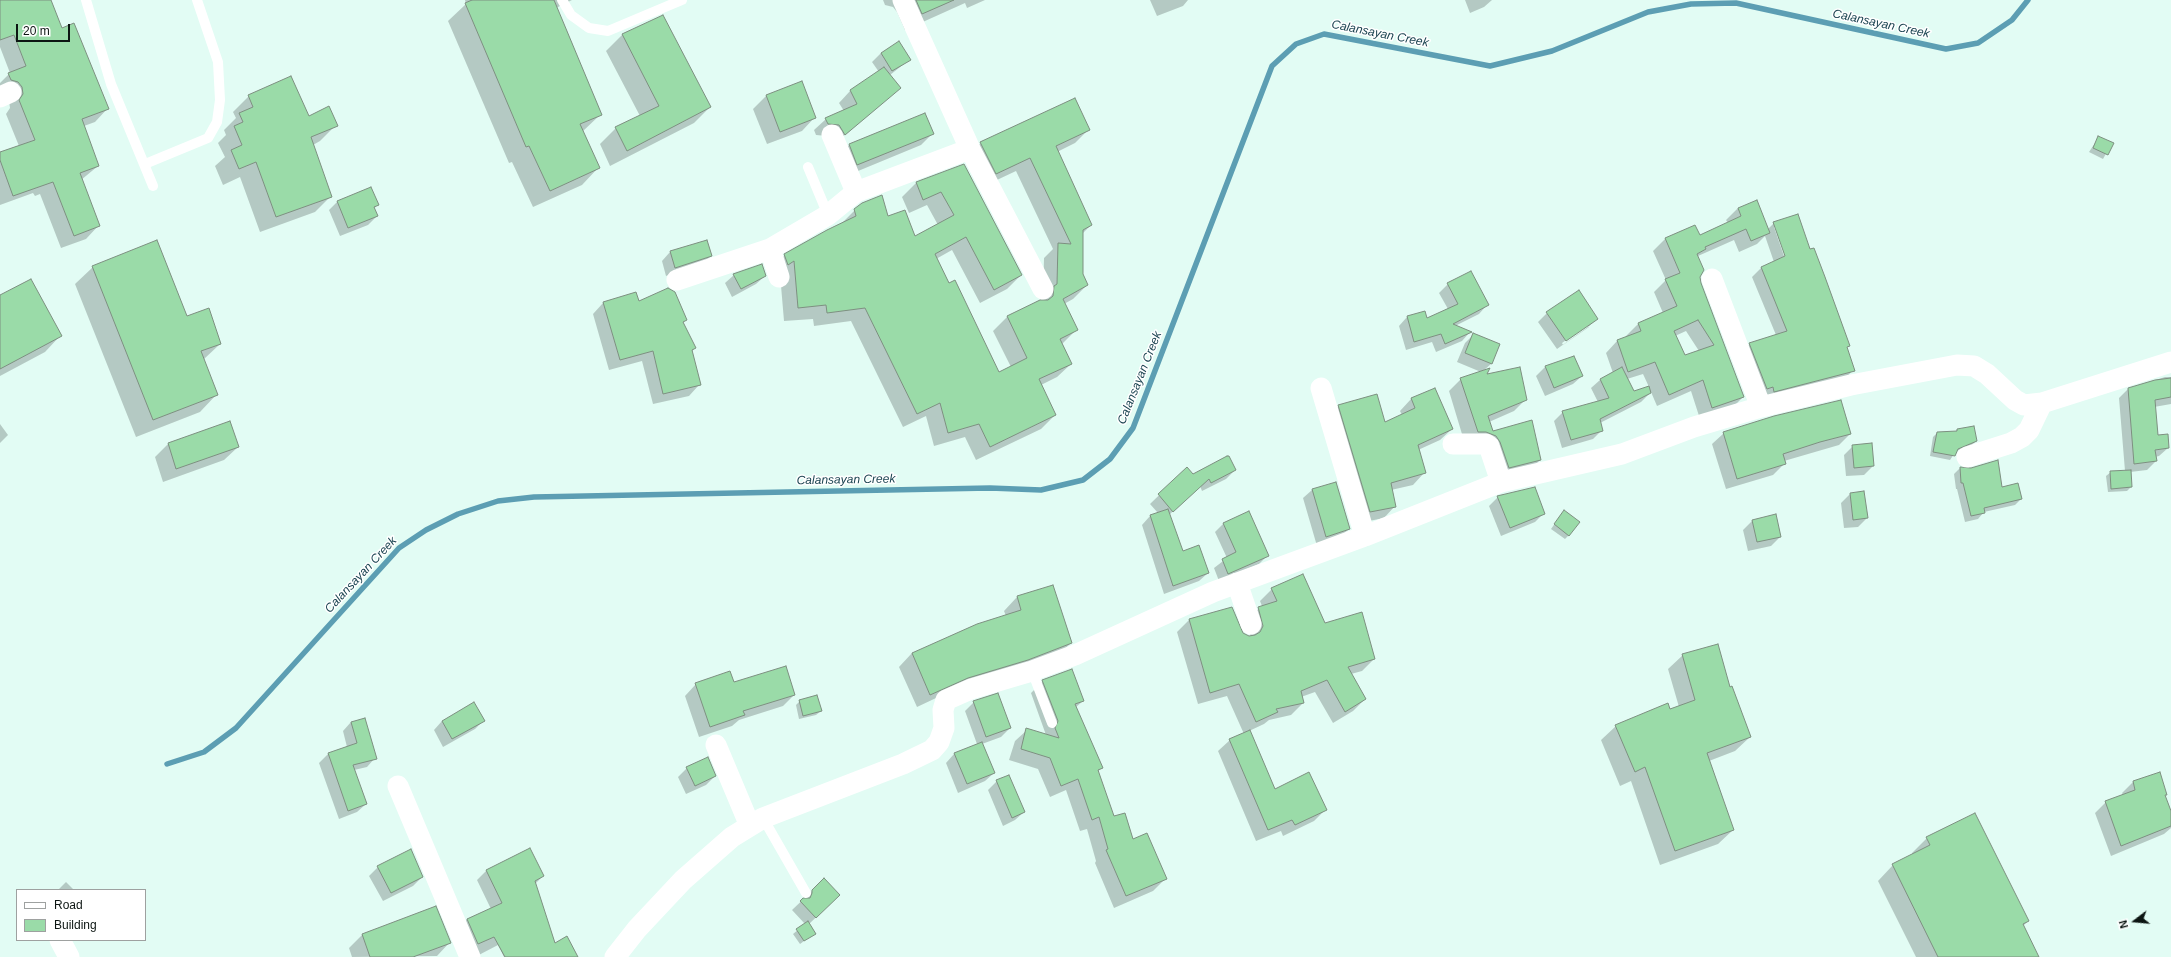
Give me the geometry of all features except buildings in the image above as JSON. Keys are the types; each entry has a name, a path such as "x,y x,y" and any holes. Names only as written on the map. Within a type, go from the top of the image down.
{"street":[{"path":"903,0 970,149 1043,289"},
{"path":"832,135 856,192"},
{"path":"677,280 770,249 828,215 856,192 970,149"},
{"path":"770,249 780,277"},
{"path":"1712,279 1761,407"},
{"path":"614,957 637,928 683,880 732,837 756,822 903,764 932,750 939,742 944,728 943,710 946,700 971,689 1032,671 1075,654 1213,592 1366,536 1501,482 1622,454 1694,427 1761,407 1851,385 1957,365 1974,366 1987,374 2015,400 2024,405 2042,403 2171,362"},
{"path":"1322,388 1366,536"},
{"path":"1967,457 2011,443 2022,436 2029,430 2042,403"},
{"path":"1453,444 1486,444 1489,446 1501,482"},
{"path":"1237,583 1251,624"},
{"path":"716,745 756,822"},
{"path":"398,786 470,957"},
{"path":"61,941 69,957"}],"lane":[{"path":"86,0 112,84 145,164 152,186"},
{"path":"145,164 208,138 217,122 220,100 218,62 197,0"},
{"path":"562,0 571,15 589,28 608,31 682,0"},
{"path":"808,167 828,215"},
{"path":"1032,671 1052,723"},
{"path":"756,822 806,893"}],"waterway":[{"name":"Calansayan Creek","path":"167,764 204,752 236,728 399,548 426,530 458,514 498,501 534,497 990,488 1041,490 1083,480 1110,459 1133,428 1272,66 1296,44 1324,34 1490,66 1552,51 1648,12 1691,4 1736,3 1946,49 1978,43 2012,20 2028,0"}]}
